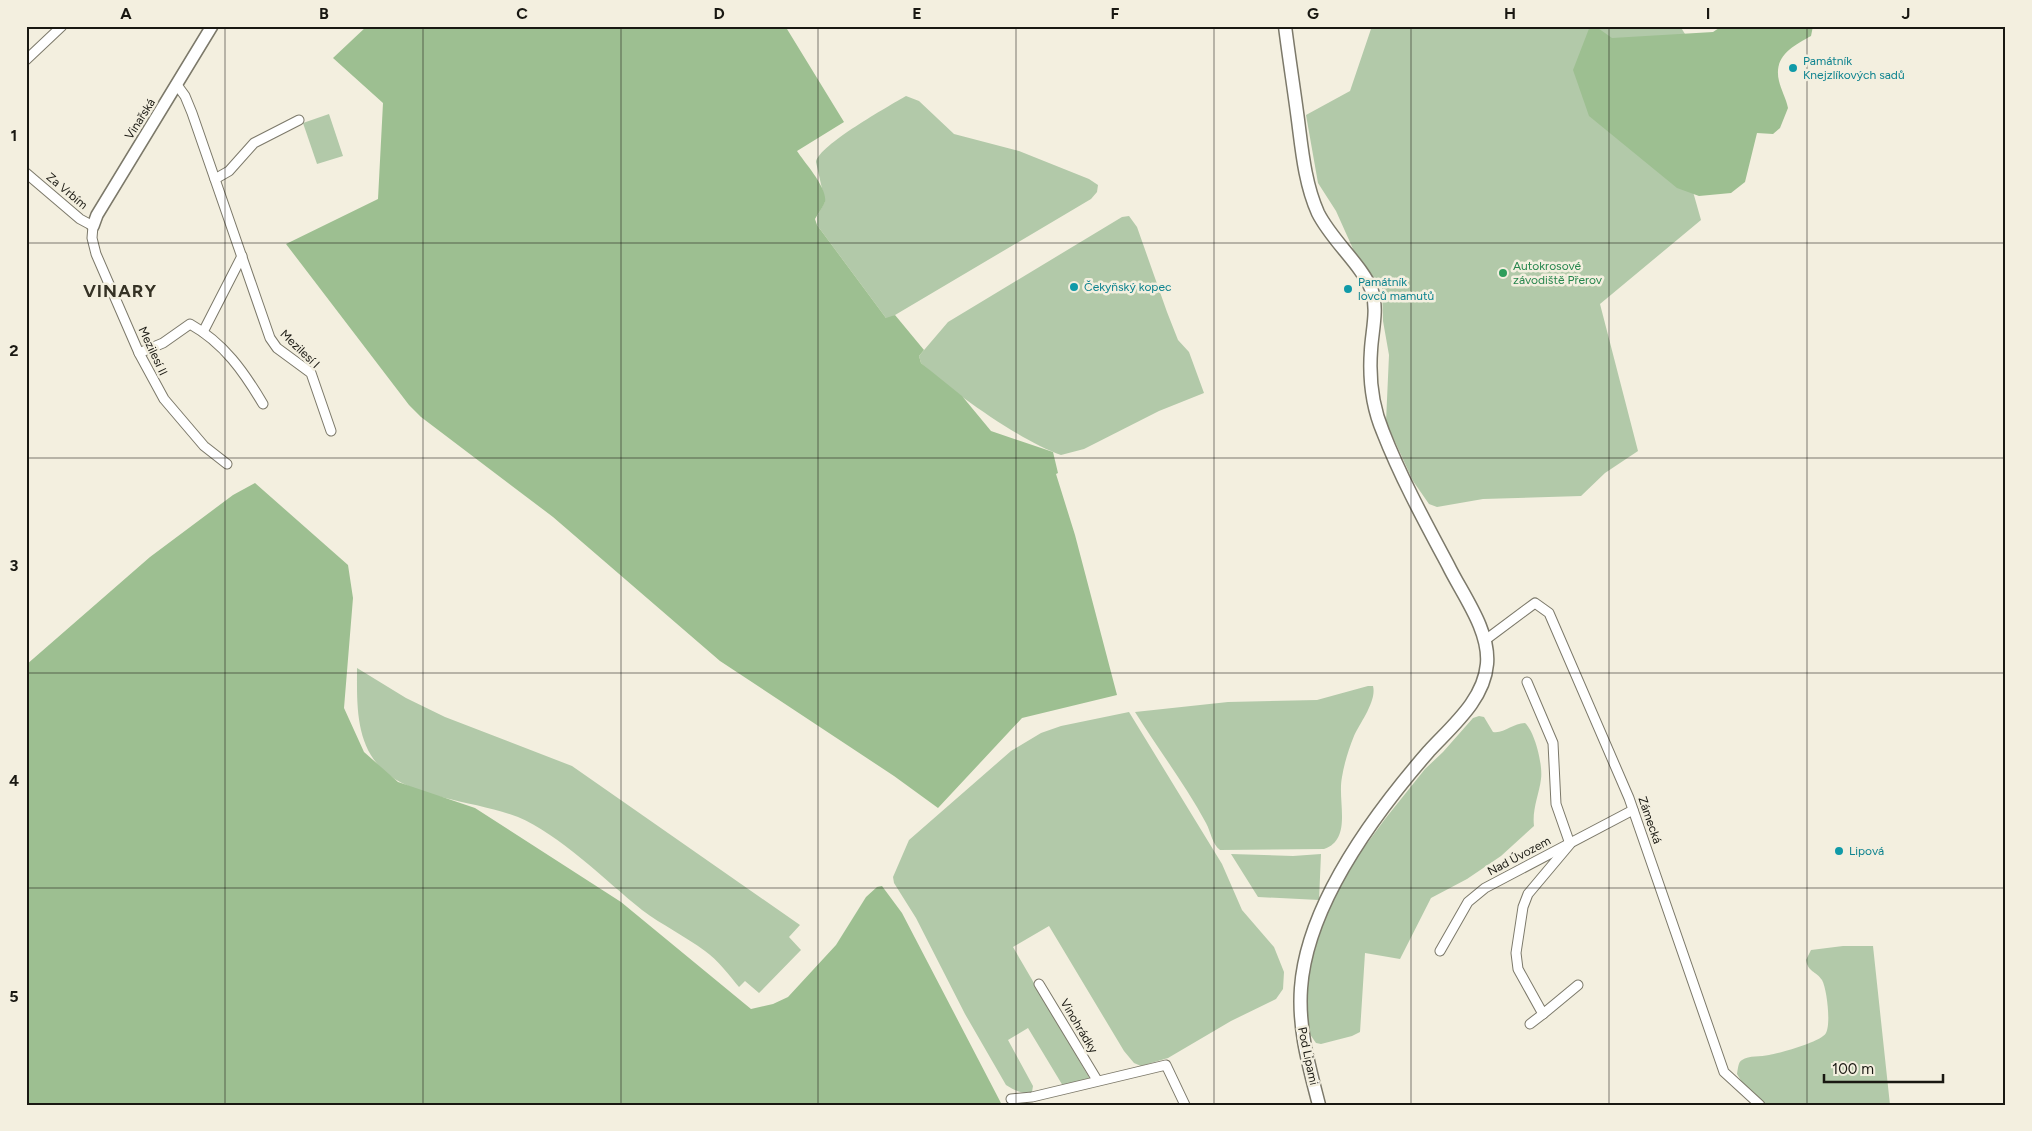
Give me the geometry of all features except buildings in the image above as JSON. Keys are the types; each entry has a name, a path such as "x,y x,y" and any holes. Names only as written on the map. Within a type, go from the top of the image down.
{"main road":[{"name":"Pod Lipami","path":"1285,26 1301,145 1313,199 1324,223 1362,274 1373,297 1375,315 1370,370 1379,421 1414,500 1473,614 1484,641 1486,668 1476,695 1399,788 1351,858 1335,884 1318,921 1302,977 1301,1031 1319,1105"}],"street":[{"path":"26,60 62,26"},
{"name":"Vinařská","path":"93,226 97,215 212,26"},
{"name":"Mezilesí I","path":"177,85 186,99 270,338 277,348 311,373 331,431"},
{"path":"215,179 229,171 254,143 299,120"},
{"name":"Za Vrbím","path":"26,173 80,219 93,226"},
{"name":"Mezilesí II","path":"93,226 92,238 96,254 154,384 168,405 204,446 227,464"},
{"path":"203,332 242,256"},
{"path":"139,353 163,343 190,324 203,332 242,370 263,404"},
{"name":"Zámecká","path":"1484,641 1535,603 1549,613 1633,810 1724,1072 1760,1105"},
{"path":"1528,682 1553,743 1556,804 1570,844 1528,894 1523,906 1516,953 1518,969 1542,1014"},
{"name":"Nad Úvozem","path":"1440,950 1468,902 1485,888 1633,810"},
{"name":"Vinohrádky","path":"1039,984 1097,1080"},
{"path":"1530,1024 1578,985"},
{"path":"1011,1099 1032,1097 1166,1065 1185,1105"}],"green space":[{"path":"367,26 789,26 787,29 844,122 797,151 815,175 825,196 825,202 815,219 817,225 886,318 895,315 924,350 919,356 921,363 962,396 991,431 1053,452 1058,473 1056,474 1075,535 1117,695 1022,718 938,808 894,776 720,661 553,517 421,417 409,405 286,244 378,199 383,103 333,58"},
{"name":"Autokrosové závodiště Přerov","path":"1372,26 1680,26 1690,42 1677,135 1701,220 1600,304 1638,451 1605,473 1581,496 1483,499 1437,507 1429,504 1413,481 1386,422 1389,355 1383,321 1382,287 1358,260 1336,211 1318,183 1306,115 1350,91"},
{"path":"1590,26 1595,26 1612,38 1713,32 1722,26 1813,26 1811,36 1791,48 1782,58 1778,72 1779,81 1788,108 1780,128 1773,134 1757,133 1745,182 1731,193 1699,196 1677,188 1589,116 1573,70"},
{"path":"906,96 919,101 954,134 1019,151 1089,179 1098,185 1097,192 1091,199 890,318 886,318 817,225 817,216 825,202 816,162 820,155 841,136"},
{"path":"329,114 343,156 317,164 303,123"},
{"path":"1129,216 1137,227 1178,340 1189,352 1204,393 1159,411 1084,449 1061,455 1045,449 988,415 950,388 921,363 919,356 948,322 1122,217"},
{"path":"255,483 348,565 353,598 344,708 364,752 398,782 475,808 621,902 751,1009 773,1004 788,997 836,945 866,897 877,887 882,886 902,913 1002,1105 26,1105 26,665 150,557 233,495"},
{"path":"357,668 406,698 445,717 572,766 800,925 789,937 801,950 759,993 745,981 739,987 710,955 642,910 566,846 534,825 518,817 429,793 396,780 374,760 362,736 358,709"},
{"path":"1373,686 1373,698 1354,736 1343,772 1341,828 1333,844 1324,849 1220,850 1215,845 1206,823 1189,794 1135,712 1228,702 1317,700"},
{"path":"1129,712 1222,864 1242,910 1274,947 1284,972 1283,989 1276,999 1231,1021 1168,1058 1141,1066 1134,1063 1124,1051 1049,926 1013,947 1090,1079 1063,1086 1028,1028 1008,1040 1033,1086 1032,1092 1019,1092 1006,1085 965,1014 916,918 894,883 893,877 909,840 1011,751 1041,733 1061,726"},
{"path":"1484,717 1493,732 1521,723 1525,723 1529,727 1538,749 1541,766 1534,826 1501,856 1467,879 1431,898 1400,959 1365,953 1360,1032 1321,1044 1316,1043 1307,1030 1305,1015 1308,974 1331,903 1357,857 1385,819 1425,769 1473,718"},
{"path":"1231,854 1293,856 1321,854 1319,900 1258,897"},
{"path":"1843,946 1873,946 1890,1105 1764,1105 1743,1084 1737,1074 1738,1066 1742,1060 1748,1057 1769,1055 1800,1047 1817,1040 1826,1033 1828,1015 1824,984 1820,977 1810,969 1806,960 1811,950"}],"place":[{"name":"Památník Knejzlíkových sadů","path":"1793,68"},
{"name":"Autokrosové závodiště Přerov","path":"1503,273"},
{"name":"Čekyňský kopec","path":"1074,287"},
{"name":"Památník lovců mamutů","path":"1348,289"},
{"name":"Lipová","path":"1839,851"}],"district":[{"name":"VINARY","path":"120,291"}]}
